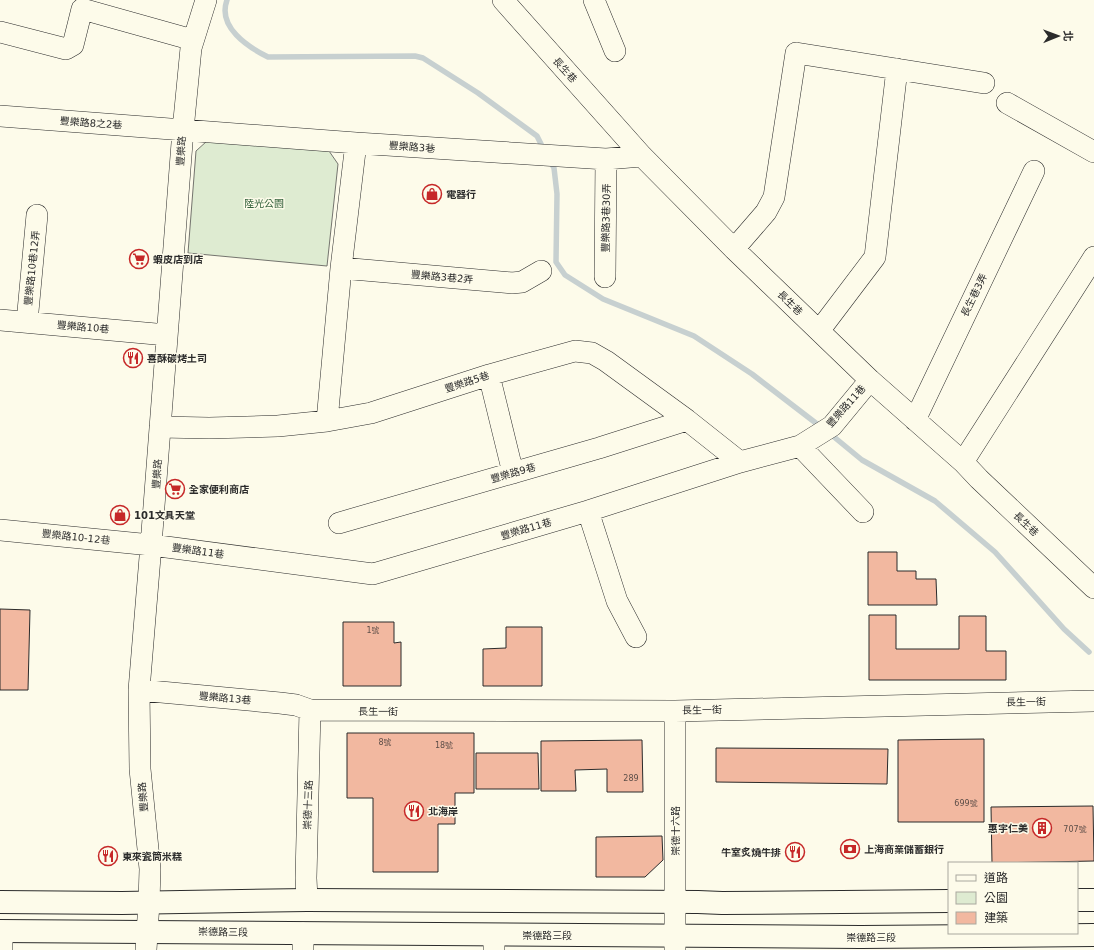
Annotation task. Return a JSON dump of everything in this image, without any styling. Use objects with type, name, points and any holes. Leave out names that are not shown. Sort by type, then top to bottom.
[{"type":"main road","points":[[0,902],[307,900],[675,902],[948,901]]},
{"type":"main road","points":[[1078,900],[1094,900]]},
{"type":"main road","name":"崇德路三段","points":[[1,937],[146,941],[861,944],[1094,935]]},
{"type":"street","name":"豐樂路","points":[[146,941],[150,869],[140,769],[138,690],[151,545],[183,130],[191,48],[206,0]]},
{"type":"street","name":"長生巷","points":[[503,0],[642,156],[734,249],[870,380],[963,462],[1094,588]]},
{"type":"street","points":[[594,0],[615,50]]},
{"type":"street","points":[[0,32],[66,49],[73,44],[82,9],[193,40]]},
{"type":"street","points":[[734,249],[766,212],[774,197],[796,53],[984,84]]},
{"type":"street","points":[[819,331],[875,257],[897,69]]},
{"type":"street","points":[[1007,102],[1094,152]]},
{"type":"street","name":"豐樂路8之2巷","points":[[0,116],[183,130]]},
{"type":"street","name":"豐樂路3巷","points":[[183,130],[606,159],[642,156]]},
{"type":"street","points":[[327,421],[341,268],[356,143]]},
{"type":"street","name":"豐樂路3巷30弄","points":[[605,277],[606,159]]},
{"type":"street","name":"長生巷3弄","points":[[915,420],[1034,171]]},
{"type":"street","name":"豐樂路10巷12弄","points":[[26,322],[37,215]]},
{"type":"street","points":[[963,462],[1094,257]]},
{"type":"street","name":"豐樂路3巷2弄","points":[[341,268],[512,283],[522,282],[541,271]]},
{"type":"street","name":"豐樂路10巷","points":[[0,320],[167,335]]},
{"type":"street","name":"豐樂路5巷","points":[[160,427],[209,428],[278,426],[327,421],[371,413],[489,375],[576,351],[592,353],[606,361],[687,420],[740,462]]},
{"type":"street","points":[[489,375],[513,473]]},
{"type":"street","name":"豐樂路11巷","points":[[151,545],[373,574],[588,511],[740,462],[800,446],[832,426],[870,380]]},
{"type":"street","name":"豐樂路9巷","points":[[339,523],[599,448],[687,420]]},
{"type":"street","points":[[800,446],[863,512]]},
{"type":"street","points":[[588,511],[617,601],[636,637]]},
{"type":"street","name":"豐樂路10-12巷","points":[[0,530],[151,545]]},
{"type":"street","name":"豐樂路13巷","points":[[138,690],[280,703],[296,705],[310,710]]},
{"type":"street","name":"長生一街","points":[[310,710],[675,711],[1094,701]]},
{"type":"street","name":"崇德十三路","points":[[307,900],[306,878],[310,710]]},
{"type":"street","name":"崇德十六路","points":[[675,711],[675,943]]},
{"type":"green space","name":"陸光公園","points":[[207,141],[329,151],[338,164],[327,266],[188,253],[196,151]]},
{"type":"building","points":[[868,552],[897,552],[897,571],[916,571],[916,579],[936,579],[937,605],[868,605]]},
{"type":"building","points":[[0,609],[30,610],[28,690],[0,690]]},
{"type":"building","points":[[869,615],[896,615],[896,649],[959,649],[959,616],[986,616],[986,651],[1006,651],[1006,680],[869,680]]},
{"type":"building","points":[[343,622],[394,622],[394,643],[401,642],[401,686],[343,686]]},
{"type":"building","points":[[506,627],[542,627],[542,686],[483,686],[483,649],[506,648]]},
{"type":"building","name":"北海岸","points":[[347,733],[474,733],[474,793],[455,793],[455,824],[438,824],[438,872],[373,872],[373,798],[347,798]]},
{"type":"building","points":[[984,739],[984,822],[898,822],[898,740]]},
{"type":"building","points":[[642,740],[643,792],[607,792],[607,769],[575,770],[576,791],[541,791],[541,741]]},
{"type":"building","points":[[716,748],[888,749],[887,784],[716,782]]},
{"type":"building","points":[[476,753],[538,753],[539,789],[476,789]]},
{"type":"building","name":"惠宇仁美","points":[[1093,806],[1094,861],[992,862],[991,807]]},
{"type":"building","points":[[662,836],[663,860],[645,877],[596,877],[596,837]]},
{"type":"waterway","points":[[227,0],[225,10],[226,19],[230,27],[244,42],[268,57],[415,56],[423,58],[478,93],[537,136],[544,150]]},
{"type":"waterway","points":[[550,161],[554,168],[557,194],[556,262],[565,275],[603,299],[694,336],[752,374],[821,427]]},
{"type":"waterway","points":[[828,432],[862,460],[935,501],[995,552],[1064,629],[1089,652]]},
{"type":"place","name":"電器行","points":[[432,194]]},
{"type":"place","name":"蝦皮店到店","points":[[139,259]]},
{"type":"place","name":"喜酥碳烤土司","points":[[133,358]]},
{"type":"place","name":"全家便利商店","points":[[175,489]]},
{"type":"place","name":"101文具天堂","points":[[120,515]]},
{"type":"place","name":"北海岸","points":[[414,811]]},
{"type":"place","name":"惠宇仁美","points":[[1042,828]]},
{"type":"place","name":"上海商業儲蓄銀行","points":[[850,849]]},
{"type":"place","name":"牛室炙燒牛排","points":[[795,852]]},
{"type":"place","name":"東來瓷筒米糕","points":[[108,856]]}]
